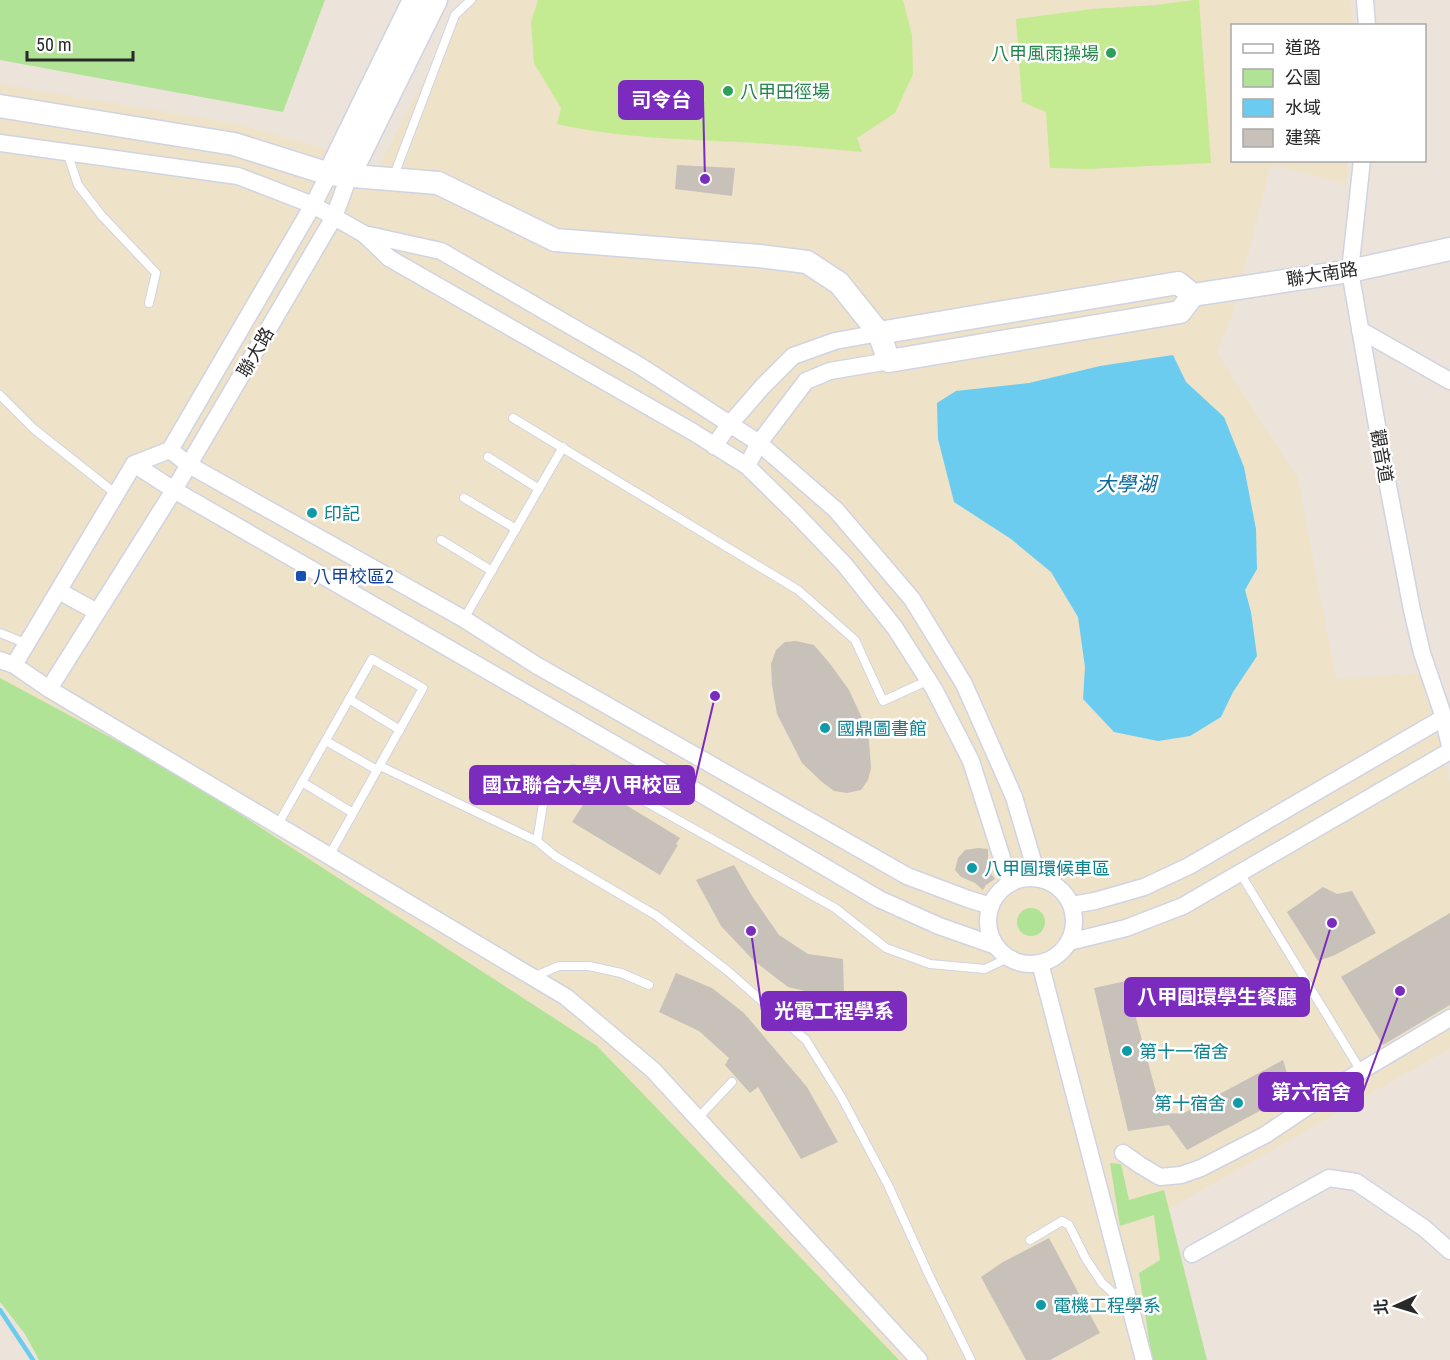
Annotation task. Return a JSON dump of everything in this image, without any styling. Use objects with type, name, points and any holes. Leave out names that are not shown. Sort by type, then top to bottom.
[{"type":"street","name":"聯大路","points":[[49,689],[174,490],[334,217],[339,175],[414,0]]},
{"type":"street","name":"聯大路","points":[[170,450],[313,205],[339,175],[435,0]]},
{"type":"street","points":[[1365,0],[1367,24]]},
{"type":"street","points":[[0,106],[234,144],[339,175],[438,183],[555,240],[759,256],[807,262],[839,283],[879,333],[889,361]]},
{"type":"street","points":[[0,143],[238,176],[313,205],[364,234],[389,258],[747,466],[844,564],[895,628],[928,680],[971,761],[1010,883]]},
{"type":"street","name":"觀音道","points":[[1362,162],[1350,271],[1383,460],[1417,632],[1450,746]]},
{"type":"street","points":[[364,234],[441,251],[640,366],[759,443],[836,510],[912,600],[964,684],[1014,797],[1038,878]]},
{"type":"street","name":"聯大南路","points":[[1193,295],[1350,271],[1450,249]]},
{"type":"street","points":[[714,446],[763,386],[793,356],[835,341],[1178,283],[1193,295],[1180,312],[830,371],[806,381],[759,443],[747,466]]},
{"type":"street","points":[[1360,330],[1450,381]]},
{"type":"street","points":[[919,1360],[652,1070],[566,997],[7,663],[27,644],[134,464],[170,450],[189,465],[464,619],[536,665],[907,876],[991,906]]},
{"type":"street","points":[[134,464],[174,490],[879,899],[1002,952],[1018,962],[1029,964],[1052,959],[1062,952],[1069,942],[1074,930],[1074,918],[1072,905],[1064,893],[1052,883],[1038,878],[1024,878],[1002,889],[995,897],[988,920],[990,934],[1002,952]]},
{"type":"street","points":[[59,591],[97,612]]},
{"type":"street","points":[[1072,905],[1144,887],[1189,866],[1443,718]]},
{"type":"street","points":[[1069,942],[1126,928],[1183,906],[1450,751]]},
{"type":"street","points":[[1040,963],[1144,1360]]},
{"type":"street","points":[[1123,1153],[1160,1177],[1181,1175],[1201,1168],[1264,1135],[1361,1071],[1450,1018]]},
{"type":"street","points":[[1192,1254],[1329,1178],[1356,1182],[1424,1228],[1450,1251]]},
{"type":"lane","points":[[392,179],[455,15],[471,0]]},
{"type":"lane","points":[[68,152],[78,185],[102,216],[156,273],[149,303]]},
{"type":"lane","points":[[0,395],[34,429],[116,494]]},
{"type":"lane","points":[[513,418],[798,590],[855,640],[883,701],[928,680]]},
{"type":"lane","points":[[464,619],[563,447]]},
{"type":"lane","points":[[488,457],[539,489]]},
{"type":"lane","points":[[464,498],[516,529]]},
{"type":"lane","points":[[441,540],[492,571]]},
{"type":"lane","points":[[0,633],[27,644]]},
{"type":"lane","points":[[277,826],[372,659],[423,688],[329,856]]},
{"type":"lane","points":[[349,699],[400,730]]},
{"type":"lane","points":[[326,741],[378,768],[537,841],[555,856],[657,916],[729,972],[806,1040],[842,1098],[888,1185],[928,1274],[971,1360]]},
{"type":"lane","points":[[537,841],[543,804],[573,769],[605,779],[835,908],[886,948],[930,964],[985,969],[1002,952]]},
{"type":"lane","points":[[302,782],[353,813]]},
{"type":"lane","points":[[1240,873],[1361,1071]]},
{"type":"lane","points":[[532,977],[559,966],[589,966],[621,973],[650,985]]},
{"type":"lane","points":[[698,1118],[732,1082]]},
{"type":"lane","points":[[1030,1239],[1062,1221],[1069,1225],[1086,1259],[1102,1283],[1113,1293],[1126,1292]]},
{"type":"shaded area","points":[[465,0],[1351,0],[1353,24],[1231,24],[1231,162],[1348,162],[1346,184],[1271,165],[1233,312],[1217,353],[1298,478],[1336,679],[1421,673],[1436,714],[1450,785],[1450,1048],[1169,1209],[1205,1360],[863,1360],[0,909],[0,84],[239,124],[316,146],[377,170]]},
{"type":"green space","points":[[0,0],[325,0],[283,112],[0,60]]},
{"type":"green space","name":"八甲田徑場","points":[[538,0],[903,0],[912,35],[913,74],[895,113],[857,138],[862,152],[636,136],[557,124],[561,108],[534,63],[531,22]]},
{"type":"green space","name":"八甲風雨操場","points":[[1199,0],[1211,163],[1088,169],[1050,168],[1046,112],[1022,102],[1016,19],[1092,9]]},
{"type":"green space","points":[[0,678],[175,772],[597,1046],[899,1360],[39,1360],[25,1334],[0,1302]]},
{"type":"green space","points":[[1031,908],[1041,912],[1045,922],[1041,932],[1031,936],[1021,932],[1017,922],[1021,912]]},
{"type":"green space","points":[[1110,1163],[1121,1164],[1129,1200],[1164,1190],[1207,1360],[1152,1360],[1139,1273],[1160,1260],[1154,1215],[1120,1226]]},
{"type":"water","name":"大學湖","points":[[1173,355],[1186,382],[1224,417],[1244,467],[1256,529],[1257,569],[1245,590],[1251,612],[1257,656],[1233,692],[1221,717],[1190,736],[1158,741],[1114,732],[1083,699],[1085,667],[1078,617],[1051,572],[1011,539],[954,502],[938,439],[937,403],[956,391],[1029,383],[1100,366]]},
{"type":"building","points":[[677,165],[735,168],[732,196],[675,189]]},
{"type":"building","name":"國鼎圖書館","points":[[796,641],[814,645],[849,690],[861,716],[869,741],[871,768],[868,780],[861,790],[847,793],[834,791],[822,782],[802,763],[777,714],[771,664],[776,650],[785,642]]},
{"type":"building","points":[[595,786],[680,838],[660,875],[572,822]]},
{"type":"building","name":"八甲圓環候車區","points":[[988,849],[986,867],[995,879],[983,890],[975,883],[961,877],[955,870],[958,858],[965,850]]},
{"type":"building","points":[[734,865],[779,935],[808,954],[843,959],[844,994],[817,994],[788,987],[753,960],[721,926],[696,880]]},
{"type":"building","points":[[1323,887],[1337,894],[1352,891],[1376,933],[1335,955],[1318,961],[1287,912]]},
{"type":"building","points":[[1450,913],[1450,1005],[1383,1045],[1341,977]]},
{"type":"building","points":[[676,973],[712,988],[744,1013],[807,1087],[838,1142],[801,1159],[758,1087],[750,1093],[725,1065],[729,1058],[699,1031],[659,1012]]},
{"type":"building","points":[[1126,981],[1162,1114],[1184,1113],[1283,1060],[1293,1093],[1187,1150],[1169,1125],[1128,1131],[1094,988]]},
{"type":"building","name":"電機工程學系","points":[[1049,1238],[1100,1333],[1050,1360],[1026,1360],[981,1277],[1003,1262]]},
{"type":"waterway","points":[[0,1310],[33,1360]]},
{"type":"place","name":"八甲風雨操場","points":[[1111,53]]},
{"type":"place","name":"八甲田徑場","points":[[728,91]]},
{"type":"place","name":"司令台","points":[[705,179]]},
{"type":"place","name":"印記","points":[[312,513]]},
{"type":"place","name":"八甲校區2","points":[[301,576]]},
{"type":"place","name":"國立聯合大學八甲校區","points":[[715,696]]},
{"type":"place","name":"國鼎圖書館","points":[[825,728]]},
{"type":"place","name":"八甲圓環候車區","points":[[972,868]]},
{"type":"place","name":"八甲圓環學生餐廳","points":[[1332,923]]},
{"type":"place","name":"光電工程學系","points":[[751,931]]},
{"type":"place","name":"第六宿舍","points":[[1400,991]]},
{"type":"place","name":"第十一宿舍","points":[[1127,1051]]},
{"type":"place","name":"第十宿舍","points":[[1238,1103]]},
{"type":"place","name":"電機工程學系","points":[[1041,1305]]}]
